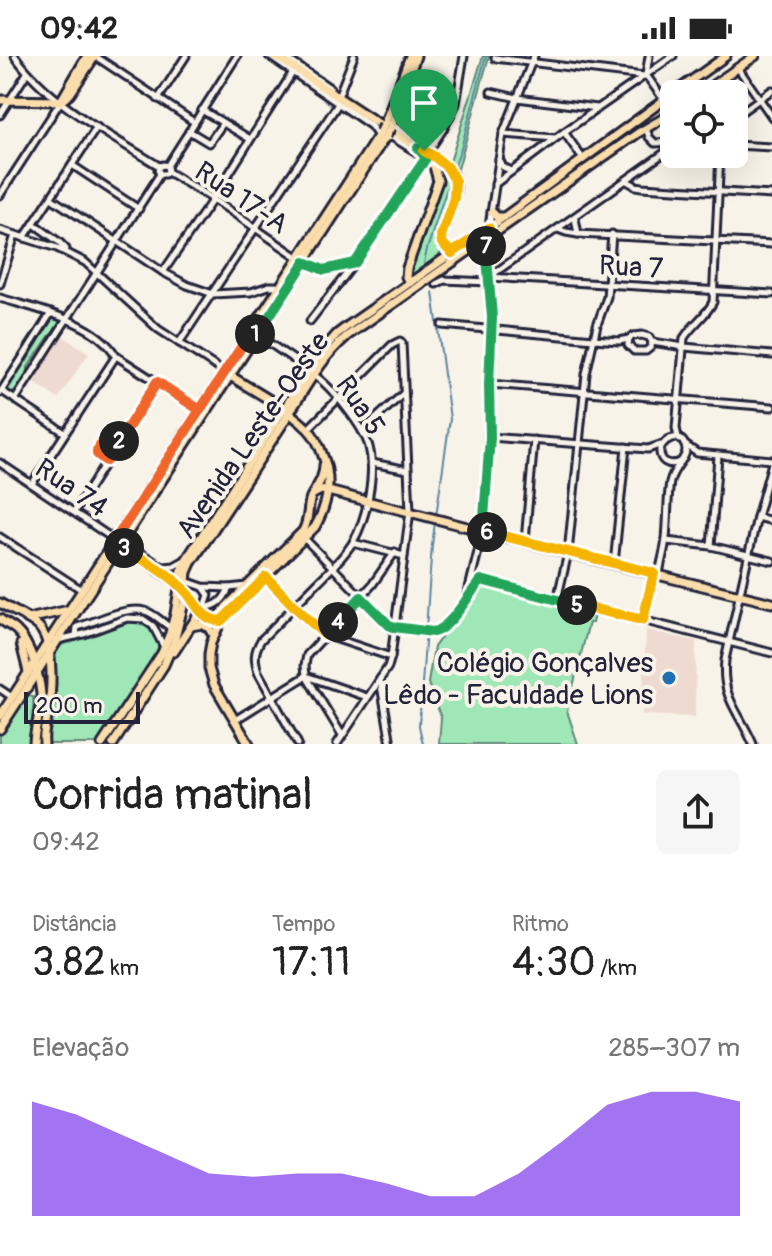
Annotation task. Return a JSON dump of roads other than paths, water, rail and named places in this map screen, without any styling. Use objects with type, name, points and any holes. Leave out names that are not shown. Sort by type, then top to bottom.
[{"type":"main road","points":[[61,101],[87,56]]},
{"type":"main road","points":[[0,100],[61,101],[70,94],[95,56]]},
{"type":"main road","points":[[270,56],[282,58],[386,130],[448,168],[455,181],[454,198],[441,236],[442,243],[452,253],[451,259],[437,270],[435,280]]},
{"type":"main road","points":[[386,130],[410,56]]},
{"type":"main road","points":[[0,729],[24,693],[34,663],[47,642],[73,611],[254,333],[282,297],[302,260],[386,130],[416,56]]},
{"type":"main road","name":"Avenida Leste-Oeste","points":[[692,80],[726,56]]},
{"type":"main road","points":[[720,80],[751,57]]},
{"type":"main road","name":"Avenida Leste-Oeste","points":[[113,744],[159,673],[178,632],[188,561],[286,412],[321,352],[337,334],[660,103]]},
{"type":"main road","name":"Avenida Leste-Oeste","points":[[311,372],[347,336],[422,285],[435,280],[487,240],[660,120]]},
{"type":"main road","points":[[422,285],[406,277],[438,181],[427,155]]},
{"type":"main road","points":[[492,212],[495,216],[504,217]]},
{"type":"main road","points":[[254,333],[278,287],[302,260]]},
{"type":"main road","points":[[0,716],[58,640],[82,590],[118,542],[200,410],[227,374]]},
{"type":"main road","points":[[227,374],[308,429],[328,467],[328,491],[315,527],[219,621],[207,641],[205,654],[209,683],[246,744]]},
{"type":"main road","points":[[246,744],[214,685],[209,668],[211,643],[226,607],[298,539],[306,526],[311,498],[324,473],[324,459]]},
{"type":"main road","points":[[315,493],[328,491],[772,603]]},
{"type":"main road","points":[[309,513],[321,516]]},
{"type":"main road","name":"Avenida Leste-Oeste","points":[[102,744],[155,666],[186,584]]},
{"type":"main road","points":[[0,603],[38,627],[47,642],[50,700],[44,744]]},
{"type":"main road","points":[[159,673],[202,610]]},
{"type":"main road","points":[[28,619],[73,611]]},
{"type":"main road","points":[[0,619],[19,634],[34,663]]},
{"type":"main road","points":[[190,627],[198,623],[211,632]]},
{"type":"main road","points":[[19,634],[41,694],[34,744]]},
{"type":"main road","points":[[24,693],[33,694],[40,702]]},
{"type":"street","name":"Rua 17-A","points":[[15,56],[27,73],[50,95],[160,170]]},
{"type":"street","points":[[95,56],[194,122]]},
{"type":"street","points":[[158,99],[186,56]]},
{"type":"street","points":[[15,400],[139,209],[160,170],[165,174],[237,56]]},
{"type":"street","points":[[270,56],[375,129],[386,130],[426,148],[427,155]]},
{"type":"street","points":[[298,65],[301,56]]},
{"type":"street","points":[[339,94],[354,56]]},
{"type":"street","points":[[310,321],[355,263],[444,128],[456,104],[464,56]]},
{"type":"street","points":[[645,76],[649,56]]},
{"type":"street","points":[[494,185],[673,56]]},
{"type":"street","points":[[282,58],[298,65],[375,118],[392,137],[427,155]]},
{"type":"street","points":[[495,58],[533,59],[645,76],[660,95]]},
{"type":"street","points":[[467,596],[483,531],[490,437],[492,303],[487,240],[503,134],[533,59]]},
{"type":"street","points":[[738,68],[772,117]]},
{"type":"street","points":[[163,272],[293,72]]},
{"type":"street","points":[[0,115],[27,73]]},
{"type":"street","points":[[748,107],[772,90]]},
{"type":"street","points":[[491,92],[598,108]]},
{"type":"street","points":[[0,195],[61,101]]},
{"type":"street","points":[[179,343],[338,104]]},
{"type":"street","points":[[202,110],[250,139]]},
{"type":"street","points":[[189,131],[209,143],[223,123]]},
{"type":"street","points":[[24,238],[97,127]]},
{"type":"street","points":[[646,128],[649,137],[660,143]]},
{"type":"street","points":[[564,132],[583,159]]},
{"type":"street","points":[[503,134],[556,138]]},
{"type":"street","points":[[748,146],[772,147]]},
{"type":"street","points":[[488,280],[660,155]]},
{"type":"street","points":[[499,158],[503,167],[512,171]]},
{"type":"street","points":[[72,165],[139,209]]},
{"type":"street","points":[[670,480],[674,467],[686,451],[676,428],[684,338],[713,302],[719,168]]},
{"type":"street","name":"Rua 17-A","points":[[168,169],[302,260],[324,270],[355,263]]},
{"type":"street","points":[[627,181],[642,187],[772,195]]},
{"type":"street","points":[[51,198],[187,285],[213,294],[278,287],[282,297]]},
{"type":"street","points":[[575,218],[578,234]]},
{"type":"street","points":[[34,224],[98,271],[158,329],[227,374]]},
{"type":"street","points":[[558,229],[578,234],[772,244]]},
{"type":"street","points":[[0,230],[70,253]]},
{"type":"street","points":[[557,600],[568,553],[586,374],[609,284],[612,234]]},
{"type":"street","points":[[0,284],[15,235]]},
{"type":"street","name":"Rua 7","points":[[435,280],[609,284],[772,294]]},
{"type":"street","points":[[0,298],[67,318],[106,343],[116,356],[200,410]]},
{"type":"street","points":[[51,313],[1,392],[65,433]]},
{"type":"street","points":[[442,325],[628,342],[634,351],[646,351],[652,344]]},
{"type":"street","name":"Rua 5","points":[[254,333],[321,379],[362,431],[372,463],[368,501],[353,543],[256,649],[258,672],[298,744]]},
{"type":"street","points":[[628,342],[633,336],[642,335],[649,337],[652,344]]},
{"type":"street","points":[[308,429],[392,345],[400,341],[403,346],[410,511],[391,657],[388,667],[337,744]]},
{"type":"street","points":[[652,344],[772,355]]},
{"type":"street","points":[[32,484],[116,356]]},
{"type":"street","points":[[74,512],[157,382]]},
{"type":"street","points":[[489,384],[772,407]]},
{"type":"street","points":[[362,431],[404,393]]},
{"type":"street","points":[[643,620],[666,541],[670,480],[660,449],[676,428]]},
{"type":"street","points":[[106,461],[97,451],[108,432],[111,430],[122,437]]},
{"type":"street","points":[[490,437],[648,449],[676,438],[697,453],[772,462],[723,676],[726,691],[753,744]]},
{"type":"street","points":[[525,541],[534,440]]},
{"type":"street","points":[[614,564],[626,447]]},
{"type":"street","points":[[648,449],[671,464],[697,453]]},
{"type":"street","points":[[711,546],[718,456]]},
{"type":"street","name":"Rua 74","points":[[0,463],[186,584],[208,619],[219,621]]},
{"type":"street","points":[[372,463],[408,470]]},
{"type":"street","points":[[757,517],[772,521]]},
{"type":"street","points":[[0,537],[82,590]]},
{"type":"street","points":[[304,538],[394,627],[439,630],[481,580]]},
{"type":"street","points":[[666,541],[711,546],[772,561]]},
{"type":"street","name":"Rua 74","points":[[118,542],[186,584],[229,588],[248,586]]},
{"type":"street","points":[[353,543],[404,556]]},
{"type":"street","points":[[342,735],[306,676],[307,655],[380,575],[395,552]]},
{"type":"street","points":[[186,584],[188,561]]},
{"type":"street","name":"Avenida Leste-Oeste","points":[[162,567],[188,561]]},
{"type":"street","points":[[266,577],[325,635],[391,657]]},
{"type":"street","points":[[472,577],[772,653]]},
{"type":"street","points":[[202,610],[209,595],[203,587]]},
{"type":"street","points":[[202,610],[219,603],[229,588]]},
{"type":"street","points":[[75,636],[77,627],[126,611],[141,610],[171,628]]},
{"type":"street","points":[[73,611],[88,624]]},
{"type":"street","points":[[58,640],[127,618],[143,619],[153,626],[164,648]]},
{"type":"street","points":[[235,720],[306,676]]},
{"type":"street","points":[[306,676],[367,697]]},
{"type":"street","points":[[380,678],[389,743]]},
{"type":"street","points":[[0,689],[12,697]]},
{"type":"waterway","points":[[454,168],[486,56]]},
{"type":"waterway","points":[[424,263],[449,182]]},
{"type":"waterway","points":[[433,292],[450,419],[436,516]]},
{"type":"waterway","points":[[423,744],[419,726],[435,523]]},
{"type":"place","name":"Colégio Gonçalves Lêdo - Faculdade Lions","points":[[669,678]]}]
